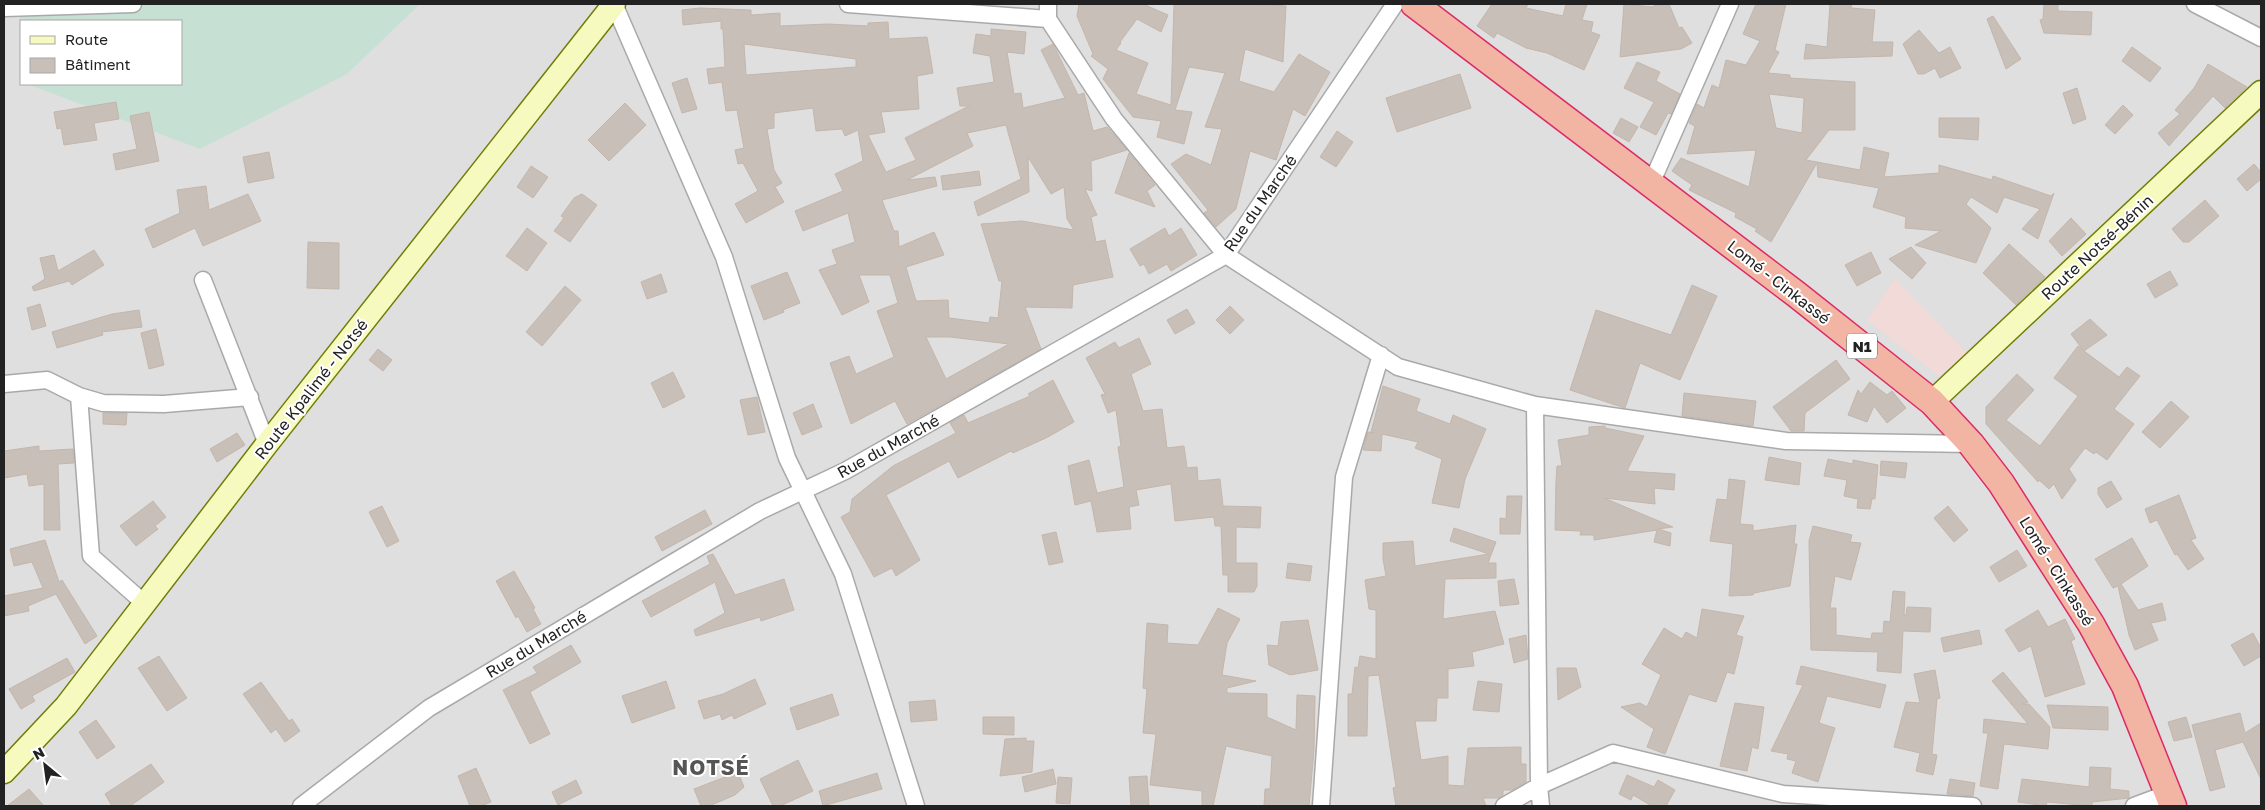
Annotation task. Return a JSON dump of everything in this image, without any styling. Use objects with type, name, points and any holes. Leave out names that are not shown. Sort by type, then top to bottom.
[{"type":"highway","name":"Lomé - Cinkassé","points":[[1414,4],[1796,294],[1932,402],[1970,444],[2001,483],[2091,624],[2125,686],[2171,800]]},
{"type":"main road","name":"Route Kpalimé - Notsé","points":[[4,772],[66,706],[267,444],[614,4]]},
{"type":"main road","name":"Route Notsé-Bénin","points":[[1932,402],[2261,92]]},
{"type":"street","points":[[4,8],[133,4]]},
{"type":"street","points":[[614,4],[724,257],[787,458],[843,574],[916,806]]},
{"type":"street","points":[[848,4],[1048,11],[1114,119],[1226,255],[1398,367],[1535,405],[1786,441],[1970,444]]},
{"type":"street","name":"Rue du Marché","points":[[301,806],[429,708],[743,521],[845,471],[1226,255],[1395,4]]},
{"type":"street","points":[[1651,184],[1730,4]]},
{"type":"street","points":[[2195,4],[2261,38]]},
{"type":"street","points":[[203,280],[267,444]]},
{"type":"street","points":[[1320,806],[1344,478],[1381,355]]},
{"type":"street","points":[[4,384],[47,380],[78,396],[103,403],[164,404],[250,397]]},
{"type":"street","points":[[78,396],[91,556],[144,603]]},
{"type":"street","points":[[1535,405],[1539,786],[1541,806]]},
{"type":"street","points":[[1504,806],[1539,786],[1613,753],[1783,794],[1974,806]]},
{"type":"street","points":[[2134,806],[2171,800]]},
{"type":"shaded area","points":[[4,4],[2261,4],[2261,806],[4,806]]},
{"type":"shaded area","points":[[1895,279],[1967,353],[1939,376],[1867,320]]},
{"type":"green space","points":[[19,4],[420,4],[347,74],[200,149],[30,85],[182,85],[182,20],[20,20],[20,22]]},
{"type":"building","points":[[1079,4],[1143,4],[1168,15],[1161,32],[1137,19],[1116,50],[1148,63],[1136,94],[1171,105],[1174,4],[1286,6],[1283,62],[1245,49],[1239,81],[1274,92],[1299,54],[1330,72],[1305,116],[1293,109],[1276,160],[1250,151],[1236,209],[1216,227],[1204,213],[1208,210],[1171,164],[1186,154],[1211,165],[1222,129],[1205,127],[1225,73],[1189,67],[1175,110],[1192,112],[1184,144],[1157,137],[1161,121],[1133,117],[1103,79],[1108,69],[1091,56],[1093,54],[1077,16]]},
{"type":"building","points":[[1492,4],[1528,4],[1526,8],[1563,16],[1566,4],[1587,4],[1582,20],[1593,22],[1591,32],[1600,35],[1584,70],[1547,53],[1526,48],[1497,33],[1494,38],[1477,26]]},
{"type":"building","points":[[1624,4],[1652,7],[1659,4],[1669,4],[1679,28],[1682,27],[1692,43],[1681,49],[1620,57]]},
{"type":"building","points":[[1756,4],[1786,4],[1775,50],[1779,52],[1768,73],[1790,75],[1790,78],[1855,82],[1855,130],[1829,130],[1806,160],[1860,170],[1864,147],[1889,153],[1884,177],[1939,173],[1939,165],[1992,180],[1993,176],[2051,196],[2054,193],[2038,239],[2022,229],[2040,209],[2004,197],[1997,213],[1971,197],[1966,204],[1991,228],[1976,263],[1915,245],[1941,231],[1905,228],[1906,217],[1873,207],[1879,188],[1818,177],[1817,163],[1771,242],[1755,231],[1757,229],[1735,217],[1736,213],[1689,190],[1692,185],[1672,171],[1681,158],[1749,187],[1756,150],[1687,154],[1695,126],[1689,123],[1697,104],[1704,108],[1712,85],[1719,88],[1726,60],[1746,65],[1760,41],[1743,34]],"holes":[[[1769,94],[1804,98],[1802,133],[1776,128]]]},
{"type":"building","points":[[1830,4],[1852,4],[1851,8],[1875,10],[1872,42],[1893,42],[1892,56],[1804,59],[1806,44],[1827,47]]},
{"type":"building","points":[[2044,4],[2058,4],[2058,11],[2092,12],[2091,35],[2044,33],[2040,20],[2043,19]]},
{"type":"building","points":[[700,8],[751,10],[751,15],[780,13],[780,26],[828,24],[868,26],[868,23],[888,22],[889,39],[927,37],[933,73],[917,76],[919,109],[881,112],[885,132],[868,135],[886,172],[916,160],[905,138],[969,106],[960,106],[957,88],[994,82],[990,56],[973,53],[976,34],[991,36],[991,29],[1026,32],[1024,54],[1007,52],[1014,94],[1021,93],[1023,108],[1065,98],[1041,50],[1053,44],[1078,95],[1084,93],[1093,131],[1107,127],[1127,150],[1091,161],[1092,191],[1085,189],[1097,215],[1091,217],[1096,242],[1105,240],[1113,277],[1073,285],[1072,308],[1025,307],[1041,349],[907,424],[895,401],[851,424],[830,363],[849,356],[856,374],[894,357],[877,311],[898,303],[890,275],[859,275],[869,302],[842,315],[819,270],[837,264],[832,250],[855,242],[848,213],[803,231],[795,211],[843,191],[835,174],[863,161],[858,130],[845,136],[842,129],[816,131],[813,108],[774,113],[774,128],[767,129],[774,170],[782,183],[775,187],[784,202],[746,223],[735,204],[758,191],[743,163],[738,164],[735,150],[744,148],[737,110],[726,111],[722,82],[709,84],[707,69],[725,67],[721,21],[683,25],[682,10]],"holes":[[[744,44],[856,59],[856,67],[746,75]],[[1006,125],[1021,179],[974,202],[978,216],[1029,192],[1028,157],[1051,194],[1064,187],[1067,219],[1074,230],[1022,221],[981,224],[999,281],[1002,281],[998,318],[990,317],[989,323],[949,318],[948,300],[916,301],[906,267],[944,255],[934,232],[899,247],[898,231],[894,231],[882,200],[937,186],[935,177],[907,180],[973,146],[967,133]],[[926,337],[950,337],[1009,344],[946,379]]]},
{"type":"building","points":[[1993,16],[2021,59],[2006,69],[1987,19]]},
{"type":"building","points":[[1919,30],[1939,53],[1950,47],[1961,68],[1940,78],[1935,68],[1924,74],[1918,74],[1903,44]]},
{"type":"building","points":[[2132,47],[2161,68],[2150,82],[2122,61]]},
{"type":"building","points":[[1637,62],[1660,72],[1656,81],[1680,94],[1671,114],[1668,113],[1656,135],[1640,127],[1654,102],[1624,88]]},
{"type":"building","points":[[2208,64],[2247,87],[2225,108],[2213,96],[2169,146],[2158,133],[2180,114],[2175,110],[2194,88]]},
{"type":"building","points":[[1460,74],[1471,108],[1397,132],[1386,98]]},
{"type":"building","points":[[687,78],[697,109],[682,113],[672,83]]},
{"type":"building","points":[[2077,88],[2086,119],[2073,124],[2063,93]]},
{"type":"building","points":[[116,102],[119,119],[94,123],[97,140],[64,145],[61,128],[57,129],[54,112]]},
{"type":"building","points":[[625,103],[646,125],[609,161],[588,140]]},
{"type":"building","points":[[2123,105],[2133,115],[2115,134],[2105,125]]},
{"type":"building","points":[[149,112],[159,161],[116,170],[113,154],[137,149],[130,116]]},
{"type":"building","points":[[1621,118],[1638,127],[1629,142],[1613,133]]},
{"type":"building","points":[[1939,118],[1979,118],[1978,140],[1939,137]]},
{"type":"building","points":[[1337,131],[1353,142],[1336,167],[1320,157]]},
{"type":"building","points":[[269,152],[274,178],[248,183],[243,157]]},
{"type":"building","points":[[1129,153],[1155,185],[1147,191],[1155,207],[1115,193]]},
{"type":"building","points":[[2254,164],[2261,172],[2261,179],[2247,191],[2237,179]]},
{"type":"building","points":[[531,166],[548,177],[533,198],[517,187]]},
{"type":"building","points":[[979,171],[981,185],[943,190],[941,176]]},
{"type":"building","points":[[206,186],[209,210],[248,194],[261,221],[203,246],[195,228],[153,248],[145,229],[180,213],[177,190]]},
{"type":"building","points":[[582,194],[597,205],[570,242],[554,231],[564,218],[561,216],[574,198]]},
{"type":"building","points":[[2205,200],[2219,216],[2189,242],[2183,242],[2172,229]]},
{"type":"building","points":[[2071,218],[2086,234],[2062,256],[2049,241]]},
{"type":"building","points":[[527,228],[547,243],[527,271],[506,256]]},
{"type":"building","points":[[1165,228],[1169,236],[1181,228],[1197,255],[1171,271],[1167,264],[1149,274],[1144,264],[1140,266],[1130,249]]},
{"type":"building","points":[[308,242],[339,243],[339,289],[307,288]]},
{"type":"building","points":[[2009,244],[2045,277],[2016,305],[1983,273]]},
{"type":"building","points":[[1911,247],[1926,263],[1912,279],[1889,259]]},
{"type":"building","points":[[94,250],[104,265],[72,285],[69,281],[34,291],[32,287],[45,279],[40,258],[54,255],[58,271]]},
{"type":"building","points":[[1871,252],[1881,273],[1857,286],[1845,265]]},
{"type":"building","points":[[2170,271],[2178,285],[2155,298],[2147,284]]},
{"type":"building","points":[[787,272],[800,303],[764,320],[751,286]]},
{"type":"building","points":[[661,274],[667,292],[647,299],[641,282]]},
{"type":"building","points":[[1692,285],[1717,296],[1680,380],[1640,363],[1625,408],[1570,390],[1596,310],[1671,335]]},
{"type":"building","points":[[565,286],[581,300],[542,346],[526,332]]},
{"type":"building","points":[[40,304],[46,326],[32,330],[27,308]]},
{"type":"building","points":[[1230,306],[1244,320],[1230,334],[1216,320]]},
{"type":"building","points":[[1187,309],[1195,323],[1175,334],[1167,320]]},
{"type":"building","points":[[139,310],[142,327],[102,332],[103,335],[57,348],[52,332],[112,314]]},
{"type":"building","points":[[2090,319],[2107,335],[2084,351],[2119,377],[2127,367],[2140,376],[2114,409],[2134,424],[2107,460],[2096,452],[2094,454],[2085,448],[2069,469],[2076,480],[2062,499],[2054,484],[2049,489],[2039,480],[2038,482],[1986,424],[1986,407],[2017,374],[2034,390],[2006,420],[2040,446],[2078,396],[2054,378],[2078,346],[2083,350],[2071,334]]},
{"type":"building","points":[[156,329],[164,365],[149,369],[141,333]]},
{"type":"building","points":[[1139,338],[1151,364],[1131,374],[1143,411],[1162,409],[1167,448],[1184,446],[1187,468],[1197,467],[1198,481],[1220,479],[1223,506],[1261,507],[1260,528],[1236,527],[1236,563],[1257,563],[1257,586],[1254,592],[1228,592],[1228,575],[1223,575],[1221,526],[1215,526],[1214,517],[1175,521],[1171,484],[1136,490],[1139,505],[1129,507],[1131,529],[1097,532],[1091,501],[1075,505],[1068,466],[1089,460],[1097,493],[1124,487],[1118,447],[1121,446],[1116,410],[1108,413],[1101,395],[1105,394],[1086,358],[1115,342],[1119,348]]},
{"type":"building","points":[[378,349],[392,360],[383,371],[369,360]]},
{"type":"building","points":[[1836,360],[1850,379],[1805,413],[1804,431],[1791,431],[1773,407]]},
{"type":"building","points":[[673,372],[685,397],[663,408],[651,383]]},
{"type":"building","points":[[1053,380],[1074,422],[1048,437],[1013,453],[1011,451],[958,478],[949,461],[886,495],[920,560],[896,576],[892,568],[874,577],[841,517],[850,512],[852,499],[893,466],[956,433],[950,423],[964,415],[968,423],[1030,396],[1028,394]]},
{"type":"building","points":[[1870,382],[1887,395],[1892,391],[1906,408],[1887,423],[1874,406],[1867,422],[1848,415],[1858,390],[1861,394]]},
{"type":"building","points":[[1383,386],[1420,399],[1416,411],[1450,424],[1453,415],[1486,429],[1465,479],[1459,508],[1432,503],[1442,459],[1415,448],[1418,442],[1382,434],[1381,451],[1363,450],[1368,432],[1374,433],[1371,432]]},
{"type":"building","points":[[1684,393],[1756,401],[1753,426],[1682,416]]},
{"type":"building","points":[[757,397],[765,432],[748,435],[740,400]]},
{"type":"building","points":[[2171,401],[2189,417],[2160,448],[2142,432]]},
{"type":"building","points":[[813,404],[822,427],[802,435],[793,413]]},
{"type":"building","points":[[103,413],[127,413],[126,425],[103,424]]},
{"type":"building","points":[[1605,426],[1605,428],[1644,436],[1627,471],[1675,474],[1674,490],[1654,488],[1655,504],[1604,498],[1673,527],[1658,529],[1671,533],[1670,546],[1654,542],[1657,530],[1594,540],[1594,535],[1580,535],[1581,531],[1555,530],[1557,466],[1562,466],[1558,440],[1589,435],[1589,427]]},
{"type":"building","points":[[237,433],[245,445],[217,462],[210,449]]},
{"type":"building","points":[[39,446],[39,451],[73,449],[74,463],[58,464],[60,530],[44,530],[44,484],[29,486],[27,474],[4,478],[4,451]]},
{"type":"building","points":[[1769,457],[1801,463],[1799,485],[1765,480]]},
{"type":"building","points":[[1828,459],[1853,464],[1853,460],[1878,465],[1875,499],[1872,499],[1870,509],[1857,508],[1858,499],[1844,496],[1847,480],[1824,476]]},
{"type":"building","points":[[1881,461],[1907,463],[1905,478],[1880,475]]},
{"type":"building","points":[[1729,479],[1745,481],[1740,524],[1753,525],[1753,531],[1796,525],[1794,544],[1797,544],[1790,586],[1754,593],[1753,595],[1729,596],[1733,544],[1710,541],[1717,499],[1727,500]]},
{"type":"building","points":[[2111,481],[2122,499],[2107,508],[2098,494],[2098,488]]},
{"type":"building","points":[[2179,495],[2196,538],[2191,540],[2204,559],[2188,570],[2177,554],[2175,555],[2157,520],[2150,523],[2145,509]]},
{"type":"building","points":[[1507,496],[1522,496],[1520,534],[1500,534],[1500,518],[1506,519]]},
{"type":"building","points":[[153,501],[166,517],[155,526],[158,529],[136,546],[120,526]]},
{"type":"building","points":[[382,506],[399,541],[387,547],[369,512]]},
{"type":"building","points":[[1948,506],[1968,530],[1954,542],[1934,518]]},
{"type":"building","points":[[705,510],[712,524],[662,551],[655,537]]},
{"type":"building","points":[[1813,526],[1852,535],[1850,542],[1861,543],[1851,580],[1835,576],[1830,608],[1836,608],[1836,635],[1871,639],[1872,633],[1883,633],[1884,621],[1890,622],[1893,591],[1905,592],[1904,615],[1906,615],[1907,607],[1931,608],[1930,632],[1903,631],[1901,673],[1877,671],[1878,652],[1811,650],[1809,541]]},
{"type":"building","points":[[1454,528],[1496,542],[1488,563],[1496,563],[1496,578],[1445,579],[1443,619],[1495,611],[1504,644],[1472,652],[1474,666],[1448,669],[1448,698],[1437,698],[1436,721],[1415,721],[1421,760],[1448,756],[1448,785],[1464,786],[1468,748],[1521,747],[1521,764],[1526,764],[1526,782],[1512,790],[1503,790],[1503,795],[1499,798],[1483,798],[1486,806],[1396,806],[1393,788],[1396,787],[1379,675],[1368,676],[1367,736],[1348,736],[1348,694],[1352,694],[1355,667],[1358,668],[1360,656],[1376,659],[1376,610],[1369,609],[1365,580],[1386,576],[1383,543],[1413,541],[1415,566],[1489,554],[1450,541]]},
{"type":"building","points":[[1056,532],[1063,562],[1049,565],[1042,535]]},
{"type":"building","points":[[2132,538],[2148,566],[2121,584],[2138,610],[2162,603],[2166,620],[2151,623],[2158,640],[2135,650],[2129,635],[2118,586],[2113,588],[2095,559]]},
{"type":"building","points":[[45,540],[59,582],[62,580],[97,636],[85,644],[56,594],[28,606],[29,611],[4,616],[4,596],[43,588],[32,562],[14,566],[10,549]]},
{"type":"building","points":[[2017,550],[2027,566],[1999,582],[1990,567]]},
{"type":"building","points":[[713,554],[735,595],[784,579],[794,610],[761,621],[760,617],[696,636],[694,630],[725,613],[715,582],[651,617],[642,601],[710,564],[707,556]]},
{"type":"building","points":[[1288,563],[1312,566],[1310,581],[1286,578]]},
{"type":"building","points":[[514,571],[535,608],[533,609],[541,624],[527,632],[518,616],[516,618],[496,581]]},
{"type":"building","points":[[1514,579],[1519,604],[1500,606],[1498,581]]},
{"type":"building","points":[[1218,608],[1240,619],[1227,643],[1222,675],[1256,681],[1227,688],[1227,693],[1267,694],[1267,717],[1296,730],[1297,695],[1315,696],[1314,750],[1309,806],[1264,806],[1265,789],[1270,789],[1272,756],[1226,746],[1213,806],[1202,806],[1202,791],[1150,785],[1156,734],[1143,733],[1147,689],[1143,688],[1147,623],[1168,625],[1167,643],[1198,645]]},
{"type":"building","points":[[1702,609],[1744,616],[1736,635],[1743,637],[1734,674],[1727,672],[1716,702],[1689,694],[1665,754],[1647,747],[1654,729],[1621,707],[1640,703],[1647,707],[1661,675],[1642,664],[1664,628],[1682,639],[1686,632],[1697,638]]},
{"type":"building","points":[[2038,610],[2048,627],[2065,619],[2075,639],[2071,641],[2085,684],[2045,697],[2031,646],[2019,652],[2005,630]]},
{"type":"building","points":[[1308,620],[1318,670],[1290,675],[1269,665],[1267,645],[1278,646],[1281,622]]},
{"type":"building","points":[[1979,630],[1982,644],[1944,652],[1941,638]]},
{"type":"building","points":[[2253,633],[2261,648],[2261,656],[2244,666],[2231,645]]},
{"type":"building","points":[[1526,635],[1528,659],[1514,663],[1509,639]]},
{"type":"building","points":[[571,645],[581,662],[530,692],[550,734],[530,744],[503,690],[537,673],[533,667]]},
{"type":"building","points":[[159,656],[187,698],[167,711],[138,668]]},
{"type":"building","points":[[67,658],[75,672],[32,696],[35,701],[21,709],[9,689]]},
{"type":"building","points":[[1801,666],[1886,685],[1880,708],[1827,696],[1819,723],[1835,728],[1818,782],[1792,773],[1796,761],[1787,759],[1788,754],[1771,751],[1803,685],[1796,684]]},
{"type":"building","points":[[1557,668],[1576,668],[1581,687],[1558,700]]},
{"type":"building","points":[[1935,670],[1940,698],[1937,699],[1932,754],[1937,755],[1933,775],[1916,771],[1920,753],[1894,747],[1906,702],[1920,703],[1914,674]]},
{"type":"building","points":[[2003,672],[2028,702],[2022,704],[2029,704],[2050,727],[2048,749],[2004,744],[1998,789],[1980,786],[1988,733],[1983,733],[1984,719],[2028,724],[1992,681]]},
{"type":"building","points":[[755,679],[766,704],[734,719],[732,715],[722,720],[720,714],[704,719],[698,701],[723,694]]},
{"type":"building","points":[[666,681],[675,708],[632,723],[622,696]]},
{"type":"building","points":[[1478,681],[1502,684],[1499,712],[1473,710]]},
{"type":"building","points":[[261,682],[289,721],[292,719],[300,731],[285,742],[276,729],[271,733],[243,694]]},
{"type":"building","points":[[832,694],[839,715],[797,730],[790,708]]},
{"type":"building","points":[[935,700],[937,720],[911,722],[909,702]]},
{"type":"building","points":[[1735,703],[1764,707],[1758,749],[1752,747],[1747,771],[1720,766]]},
{"type":"building","points":[[2047,705],[2108,707],[2108,730],[2053,728]]},
{"type":"building","points":[[2240,713],[2245,733],[2261,723],[2261,779],[2243,742],[2215,750],[2225,787],[2210,791],[2192,725]]},
{"type":"building","points":[[983,717],[1014,717],[1014,735],[983,734]]},
{"type":"building","points":[[2186,717],[2192,737],[2174,741],[2168,722]]},
{"type":"building","points":[[96,720],[115,747],[97,759],[79,732]]},
{"type":"building","points":[[1026,738],[1026,741],[1034,741],[1032,772],[1000,776],[1005,739]]},
{"type":"building","points":[[798,760],[813,791],[780,806],[773,806],[760,779]]},
{"type":"building","points":[[151,764],[164,782],[130,806],[112,806],[105,794]]},
{"type":"building","points":[[2090,767],[2111,768],[2110,789],[2129,791],[2129,798],[2092,802],[2092,806],[2047,802],[2046,806],[2018,802],[2022,779],[2089,787]]},
{"type":"building","points":[[476,768],[491,802],[481,806],[470,806],[458,776]]},
{"type":"building","points":[[1053,769],[1056,784],[1025,792],[1022,777]]},
{"type":"building","points":[[738,772],[744,787],[735,795],[709,806],[701,806],[694,789]]},
{"type":"building","points":[[877,773],[882,789],[823,806],[819,791]]},
{"type":"building","points":[[1627,775],[1654,787],[1658,780],[1675,790],[1666,806],[1652,806],[1633,795],[1631,800],[1619,794]]},
{"type":"building","points":[[1147,776],[1149,806],[1131,806],[1129,777]]},
{"type":"building","points":[[1058,777],[1072,778],[1070,804],[1056,803]]},
{"type":"building","points":[[1950,779],[1975,783],[1973,796],[1947,794]]},
{"type":"building","points":[[576,780],[582,793],[558,805],[552,792]]},
{"type":"building","points":[[29,789],[44,806],[7,806]]},
{"type":"district","name":"NOTSÉ","points":[[711,767]]}]
